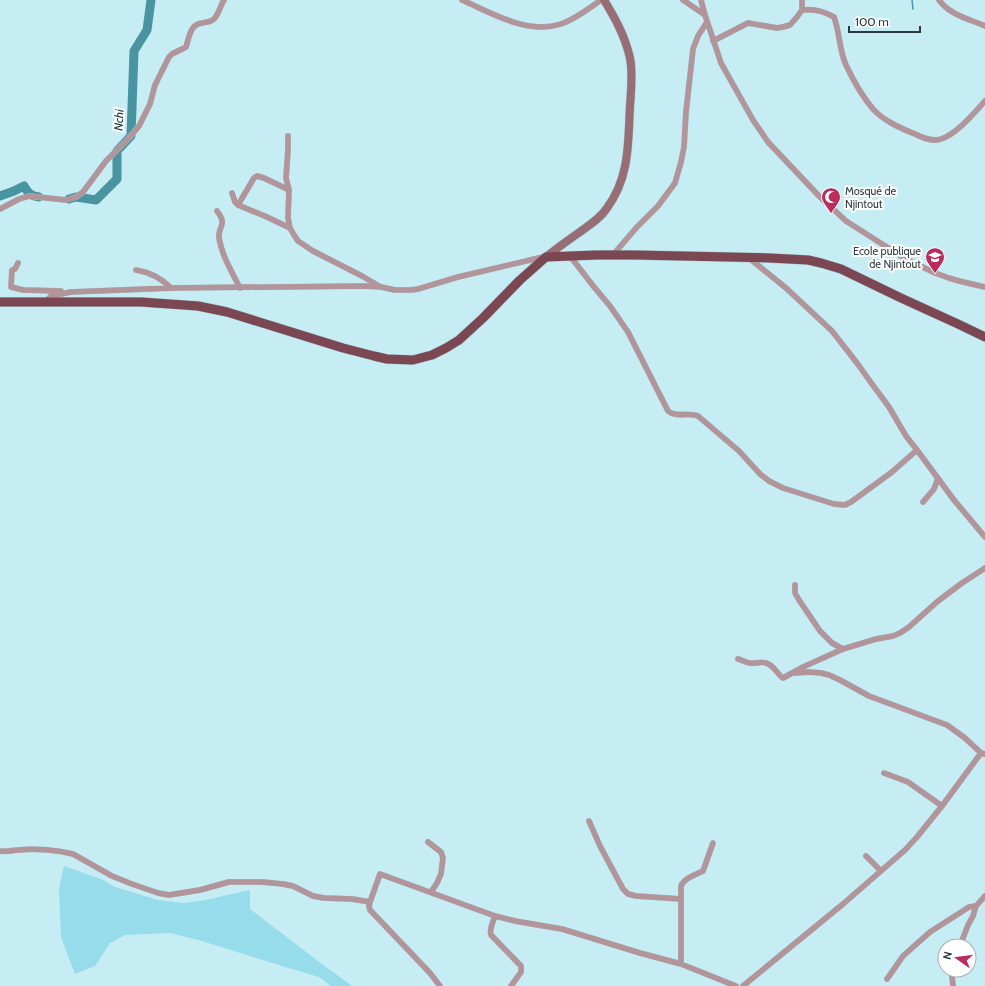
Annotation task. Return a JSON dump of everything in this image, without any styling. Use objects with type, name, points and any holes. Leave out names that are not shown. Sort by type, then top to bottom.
[{"type":"highway","points":[[0,302],[147,303],[198,306],[234,314],[374,356],[387,359],[413,360],[432,356],[459,340],[520,280],[546,257],[678,256],[795,259],[831,266],[860,278],[985,337]]},
{"type":"main road","points":[[546,257],[602,216],[619,188],[626,165],[631,66],[624,37],[614,17],[602,0]]},
{"type":"street","points":[[0,209],[19,199],[29,196],[66,200],[76,197],[83,192],[106,161],[129,138],[138,126],[150,104],[155,85],[169,57],[186,47],[190,34],[195,25],[209,22],[214,19],[224,0]]},
{"type":"street","points":[[462,0],[502,18],[524,25],[536,26],[555,26],[563,23],[578,16],[602,0]]},
{"type":"street","points":[[683,0],[705,15]]},
{"type":"street","points":[[701,0],[721,63],[752,120],[768,142],[801,178],[832,209],[857,228],[904,258],[935,273],[959,281],[985,287]]},
{"type":"street","points":[[713,41],[748,23],[777,28],[790,25],[802,10],[802,0]]},
{"type":"street","points":[[939,0],[952,12],[985,26]]},
{"type":"street","points":[[802,10],[818,10],[834,18],[846,65],[861,92],[874,109],[895,125],[927,139],[941,139],[958,128],[985,101]]},
{"type":"street","points":[[612,256],[637,227],[658,206],[675,183],[684,147],[686,112],[693,49],[698,36],[707,22]]},
{"type":"street","points":[[288,136],[286,178],[289,190],[288,210],[290,228],[298,241],[322,256],[381,287]]},
{"type":"street","points":[[238,205],[254,178],[257,176],[289,190]]},
{"type":"street","points":[[232,193],[235,202],[238,205],[290,228]]},
{"type":"street","points":[[217,211],[223,220],[219,234],[222,250],[228,267],[240,288]]},
{"type":"street","points":[[570,256],[610,306],[628,332],[668,411],[673,414],[692,414],[698,416],[739,451],[760,474],[769,481],[783,488],[834,504],[845,505],[877,484],[917,450]]},
{"type":"street","points":[[45,302],[51,296],[71,292],[171,288],[364,286],[395,290],[411,290],[458,276],[546,257]]},
{"type":"street","points":[[748,258],[781,284],[832,331],[889,407],[906,436],[954,500],[985,537]]},
{"type":"street","points":[[18,263],[15,269],[12,270],[11,287],[23,290],[59,290],[71,292]]},
{"type":"street","points":[[136,270],[143,271],[154,276],[166,283],[171,288]]},
{"type":"street","points":[[923,502],[934,488],[938,478]]},
{"type":"street","points":[[738,658],[752,664],[763,662],[768,663],[783,678],[803,667],[843,649],[900,633],[957,586],[985,568]]},
{"type":"street","points":[[795,585],[795,592],[799,600],[820,631],[832,643],[843,649]]},
{"type":"street","points":[[743,986],[843,904],[897,857],[917,837],[983,754],[957,731],[947,725],[869,696],[828,675],[810,672],[793,673]]},
{"type":"street","points":[[884,773],[908,782],[942,806]]},
{"type":"street","points":[[589,821],[600,846],[628,894],[636,896],[681,899]]},
{"type":"street","points":[[428,842],[441,852],[442,858],[441,874],[431,892]]},
{"type":"street","points":[[681,964],[681,886],[686,880],[703,871],[713,843]]},
{"type":"street","points":[[0,851],[6,852],[36,849],[66,852],[73,854],[112,876],[158,893],[169,895],[200,890],[229,882],[242,881],[283,884],[313,896],[370,902]]},
{"type":"street","points":[[866,856],[881,871]]},
{"type":"street","points":[[440,986],[430,972],[370,910],[370,902],[380,874],[495,916],[562,929],[681,964],[736,986]]},
{"type":"street","points":[[963,938],[976,906],[985,896]]},
{"type":"street","points":[[887,979],[904,956],[930,932],[968,907],[976,906]]},
{"type":"street","points":[[495,916],[490,932],[521,966],[521,972],[511,986]]},
{"type":"shaded area","points":[[64,866],[101,879],[115,887],[158,900],[183,903],[201,901],[250,890],[250,909],[352,986],[331,986],[319,977],[202,941],[170,933],[125,935],[110,943],[95,966],[75,974],[61,937],[59,889]]},
{"type":"waterway","name":"Nchi","points":[[69,199],[76,197],[96,200],[117,179],[117,151],[131,136],[134,51],[147,30],[151,0]]},
{"type":"waterway","points":[[912,0],[913,9]]},
{"type":"waterway","name":"Nchi","points":[[0,196],[24,186],[30,194],[39,197]]},
{"type":"place","name":"Mosqué de Njintout","points":[[831,214]]},
{"type":"place","name":"Ecole publique de Njintout","points":[[935,274]]}]
